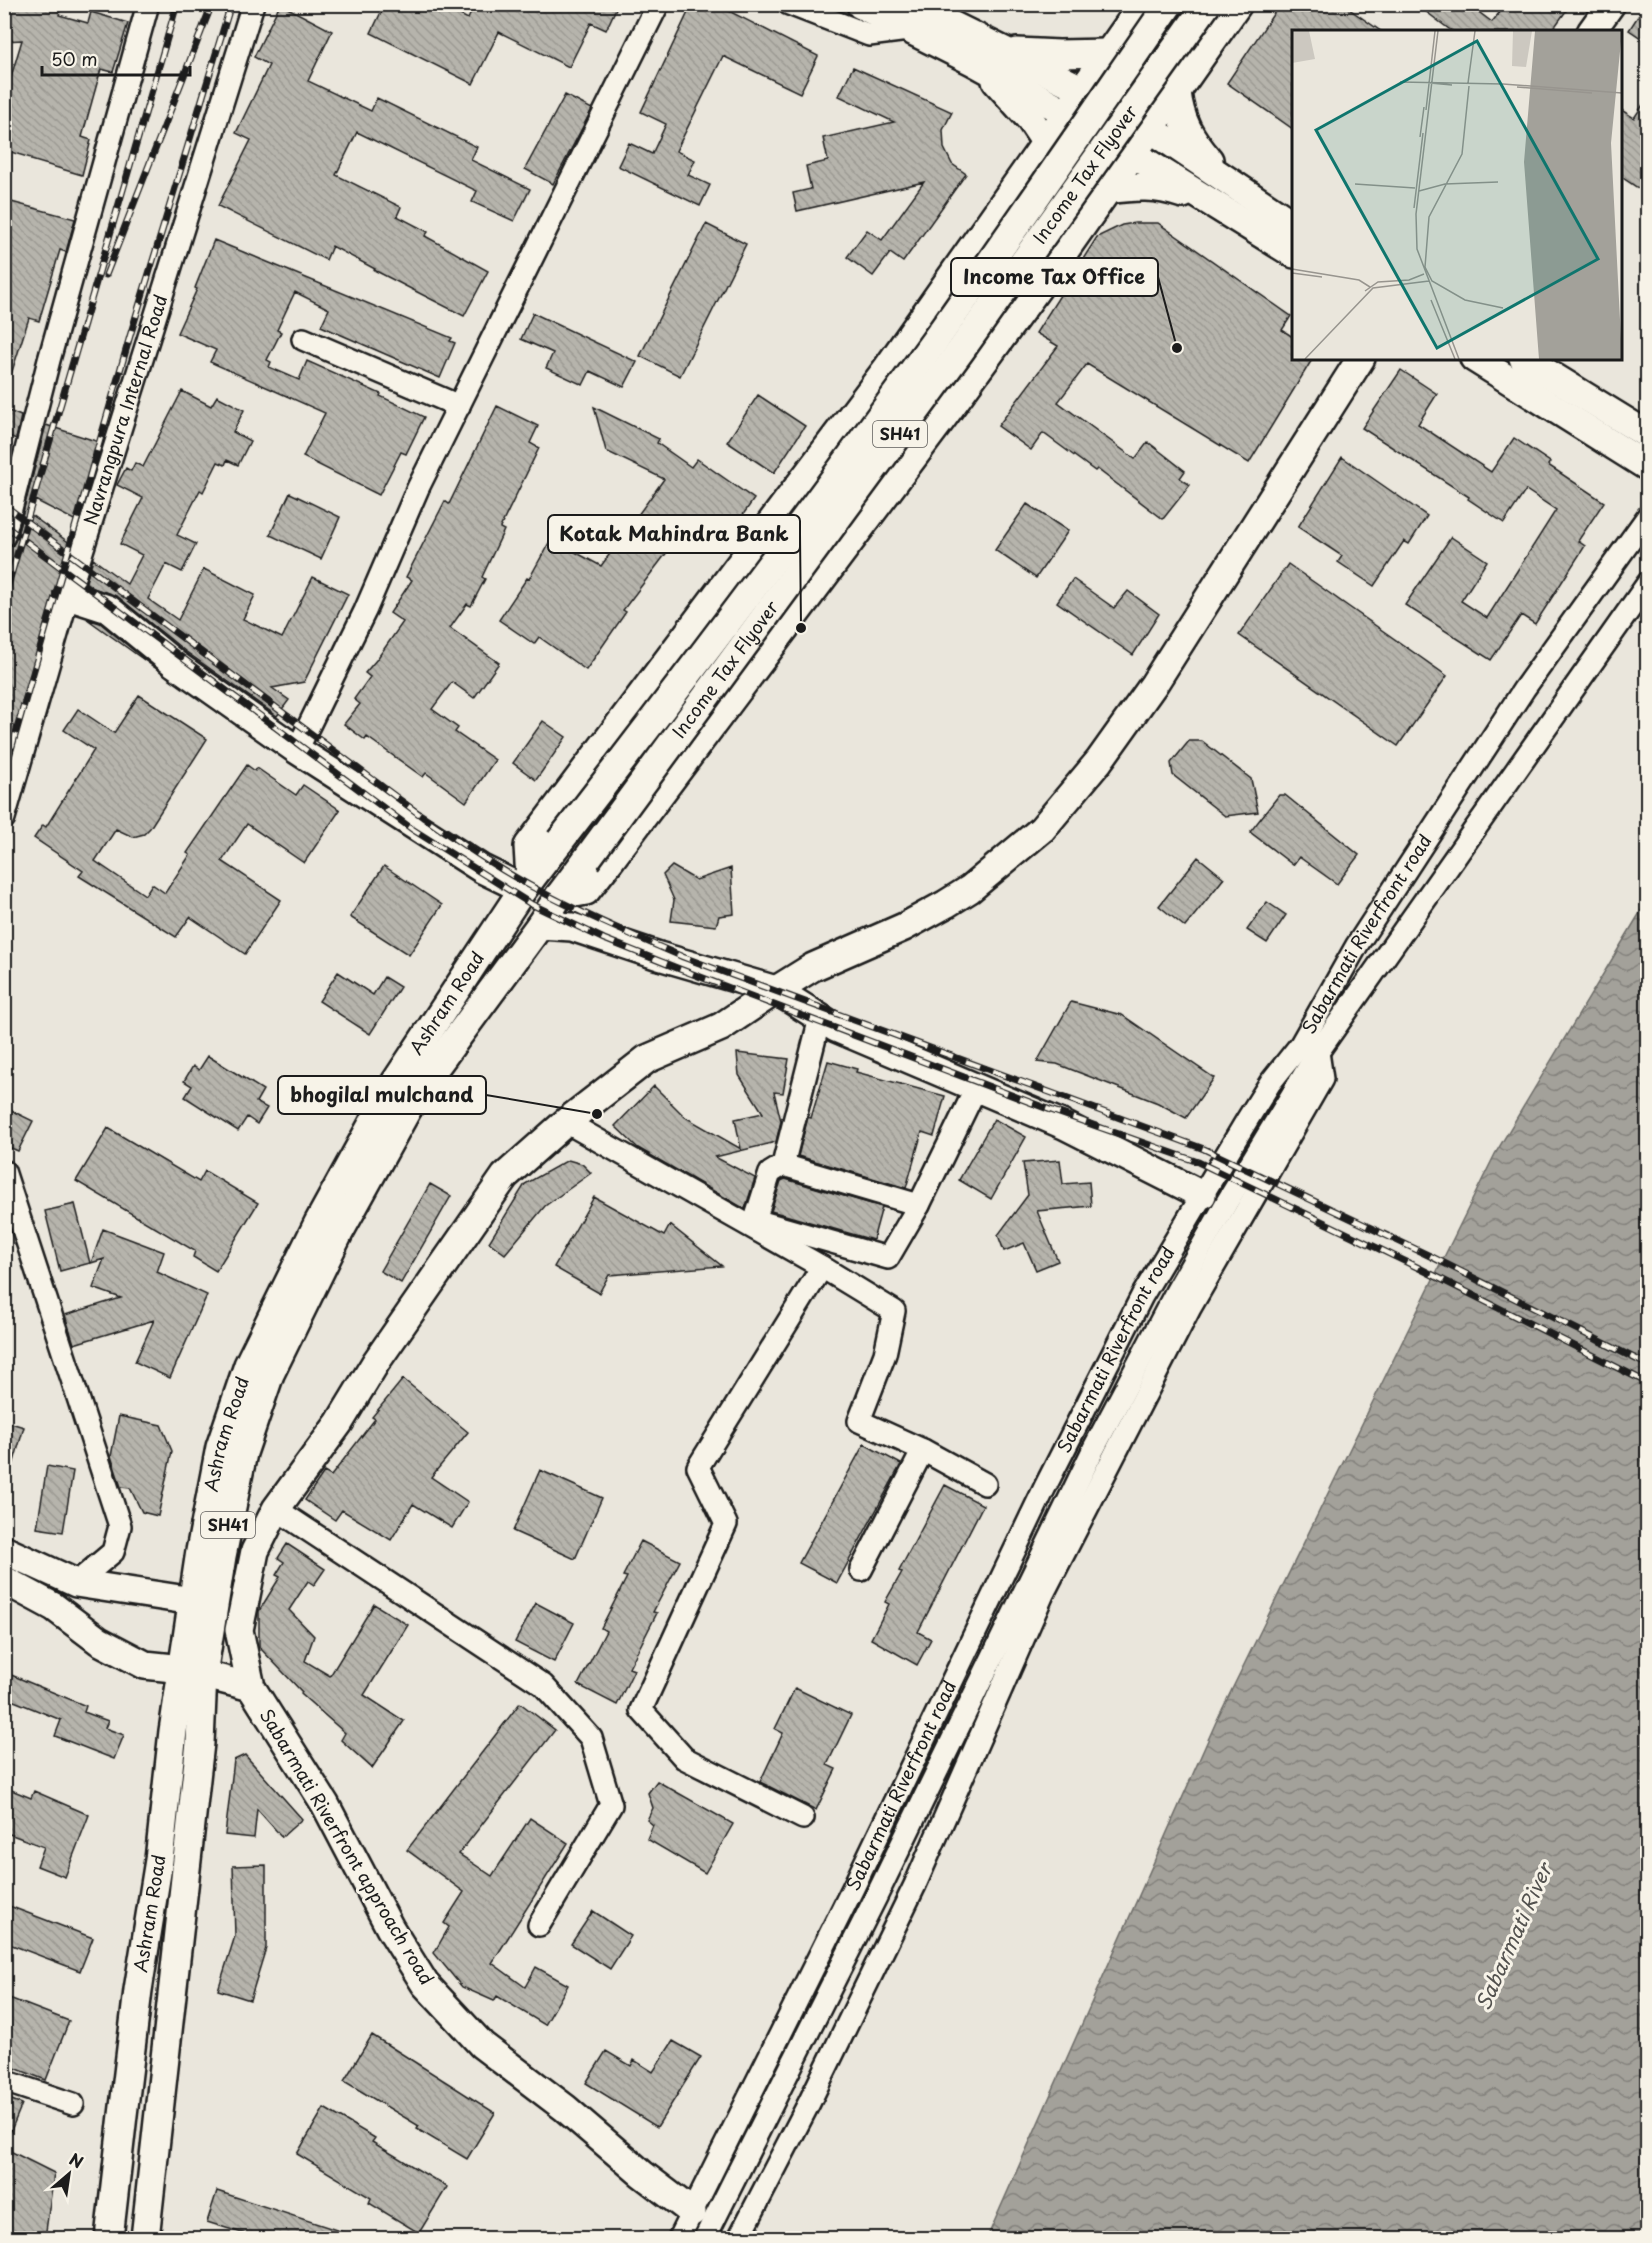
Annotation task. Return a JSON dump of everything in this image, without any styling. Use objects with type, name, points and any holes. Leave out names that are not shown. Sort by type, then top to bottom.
[{"type":"main road","points":[[69,596],[108,609],[176,664],[297,750],[482,869],[526,885],[528,846],[888,367],[1143,4]]},
{"type":"main road","name":"Income Tax Flyover","points":[[526,885],[659,714],[850,458],[935,341],[1169,4]]},
{"type":"main road","name":"Income Tax Flyover","points":[[559,896],[961,350],[1207,4]]},
{"type":"main road","points":[[559,896],[586,891],[942,419],[1108,190],[1238,4]]},
{"type":"main road","points":[[1592,30],[1611,4]]},
{"type":"main road","points":[[861,5],[915,13],[993,59],[1067,113],[1109,137],[1292,253]]},
{"type":"main road","points":[[993,59],[1059,54],[1108,54]]},
{"type":"main road","points":[[993,59],[1084,89],[1118,107],[1292,224]]},
{"type":"main road","points":[[993,59],[1046,143]]},
{"type":"main road","points":[[1177,92],[1181,118],[1191,137],[1225,178]]},
{"type":"main road","points":[[1108,190],[1148,185],[1162,187],[1212,204]]},
{"type":"main road","points":[[4,1580],[54,1607],[99,1641],[145,1665],[193,1671],[251,1687],[239,1630],[255,1551],[276,1509],[339,1423],[382,1353],[470,1223],[505,1176],[566,1122],[647,1059],[721,1028],[813,967],[904,927],[970,889],[1042,829],[1099,761],[1154,684],[1360,360]]},
{"type":"main road","points":[[1477,360],[1647,467]]},
{"type":"main road","points":[[1526,360],[1647,435]]},
{"type":"main road","name":"Ashram Road","points":[[109,2238],[137,2001],[159,1860],[173,1731],[193,1671],[204,1601],[220,1447],[248,1365],[318,1223],[396,1081],[526,885]]},
{"type":"main road","name":"Ashram Road","points":[[204,1601],[243,1453],[270,1374],[339,1233],[417,1092],[540,926],[559,896]]},
{"type":"main road","points":[[540,926],[572,927],[659,956],[776,990],[836,1028],[1064,1125],[1202,1195]]},
{"type":"main road","points":[[4,1550],[76,1583],[243,1606]]},
{"type":"main road","name":"Ashram Road","points":[[145,2238],[200,1743],[193,1671]]},
{"type":"main road","name":"Sabarmati Riverfront approach road","points":[[251,1687],[325,1804],[390,1928],[425,1984],[482,2045],[566,2108],[703,2225]]},
{"type":"street","points":[[6,529],[49,360],[148,4]]},
{"type":"street","name":"Navrangpura Internal Road","points":[[4,818],[69,596],[253,4]]},
{"type":"street","points":[[297,750],[365,610],[418,488],[658,4]]},
{"type":"street","points":[[789,4],[869,35],[915,13]]},
{"type":"street","points":[[303,339],[459,406]]},
{"type":"street","name":"Sabarmati Riverfront road","points":[[703,2225],[853,1888],[1074,1428],[1142,1296],[1270,1083],[1301,1044],[1357,945],[1504,719],[1647,516]]},
{"type":"street","name":"Sabarmati Riverfront road","points":[[679,2238],[703,2225],[781,2088],[1094,1448],[1170,1302],[1227,1202],[1318,1052],[1647,583]]},
{"type":"street","points":[[783,1166],[820,1018]]},
{"type":"street","points":[[739,2238],[809,2103],[915,1885],[1043,1594],[1190,1308],[1323,1080],[1318,1052]]},
{"type":"street","points":[[919,1205],[783,1166],[770,1173],[755,1220],[888,1258],[919,1205],[976,1088]]},
{"type":"street","points":[[566,1122],[822,1267],[894,1311],[885,1354],[859,1421],[923,1450],[985,1484]]},
{"type":"street","points":[[4,1171],[120,1526],[113,1552],[76,1583]]},
{"type":"street","points":[[803,1818],[684,1758],[641,1710],[726,1524],[698,1467],[822,1267]]},
{"type":"street","points":[[861,1570],[923,1450]]},
{"type":"street","points":[[276,1509],[543,1685],[591,1738],[611,1805],[539,1925]]},
{"type":"street","points":[[4,2081],[73,2104]]},
{"type":"street","points":[[781,2088],[809,2103]]},
{"type":"water","name":"Sabarmati River","points":[[1647,901],[1647,2238],[987,2238],[1216,1722],[1406,1334],[1495,1154]]},
{"type":"building","points":[[4,4],[61,4],[59,15],[88,23],[91,12],[128,23],[113,72],[101,69],[82,137],[91,140],[82,175],[4,150],[4,100],[22,40],[4,41]]},
{"type":"building","points":[[280,4],[332,31],[308,81],[371,111],[377,98],[477,147],[471,160],[530,189],[514,221],[472,202],[477,191],[357,132],[336,175],[401,207],[397,216],[428,232],[425,236],[488,271],[464,316],[332,246],[326,260],[218,206],[251,140],[236,133],[269,65],[254,57]]},
{"type":"building","points":[[385,4],[439,4],[468,19],[475,4],[618,4],[606,30],[591,23],[569,67],[499,32],[473,84],[371,33]]},
{"type":"building","points":[[692,4],[715,4],[818,56],[800,93],[723,56],[676,151],[695,160],[688,175],[710,185],[700,206],[618,166],[629,143],[652,154],[666,124],[641,112]]},
{"type":"building","points":[[1280,4],[1342,4],[1379,30],[1292,30],[1292,128],[1227,83]]},
{"type":"building","points":[[1416,4],[1468,4],[1492,22],[1506,4],[1571,4],[1552,30],[1450,30]]},
{"type":"building","points":[[1647,4],[1647,42],[1629,30]]},
{"type":"building","points":[[853,67],[952,112],[943,130],[944,148],[952,164],[966,174],[903,262],[890,253],[873,276],[847,257],[867,230],[882,240],[924,182],[797,211],[793,193],[811,189],[806,166],[828,161],[823,138],[894,122],[839,96]]},
{"type":"building","points":[[565,95],[592,109],[553,184],[525,169]]},
{"type":"building","points":[[1647,99],[1647,194],[1622,177],[1622,110],[1634,118]]},
{"type":"building","points":[[4,200],[75,219],[66,252],[60,250],[39,321],[29,318],[8,384],[4,384]]},
{"type":"building","points":[[1158,223],[1291,316],[1282,330],[1292,336],[1292,360],[1312,360],[1249,463],[1087,364],[1058,402],[1135,459],[1148,442],[1185,471],[1180,478],[1190,485],[1163,519],[1097,469],[1095,471],[1043,433],[1031,450],[998,426],[1058,346],[1036,333],[1097,237],[1122,225]]},
{"type":"building","points":[[706,224],[746,244],[680,376],[640,356]]},
{"type":"building","points":[[214,240],[452,338],[450,341],[455,343],[440,378],[321,326],[329,309],[295,292],[277,330],[281,332],[267,360],[271,362],[269,367],[299,380],[307,361],[381,394],[380,396],[424,417],[406,454],[401,452],[379,495],[303,457],[325,413],[210,362],[216,350],[177,333],[197,289],[195,288]]},
{"type":"building","points":[[533,313],[637,362],[624,387],[590,371],[583,385],[546,368],[553,353],[521,339]]},
{"type":"building","points":[[1401,370],[1437,394],[1418,424],[1491,472],[1514,438],[1550,462],[1548,465],[1604,502],[1578,541],[1585,546],[1535,624],[1521,615],[1491,660],[1405,605],[1451,537],[1487,561],[1461,601],[1487,618],[1556,510],[1526,490],[1504,523],[1468,499],[1469,497],[1362,428]]},
{"type":"building","points":[[182,391],[211,406],[217,396],[244,410],[233,432],[250,441],[238,465],[227,460],[225,465],[218,462],[203,492],[200,490],[177,535],[196,544],[182,572],[166,564],[148,599],[178,620],[204,569],[255,595],[243,619],[282,638],[313,577],[348,594],[304,682],[272,688],[289,700],[277,716],[185,651],[118,597],[85,585],[93,559],[127,584],[142,555],[120,544],[143,498],[117,485],[126,468],[131,471],[135,463],[143,467]]},
{"type":"building","points":[[758,395],[805,426],[774,473],[727,442]]},
{"type":"building","points":[[497,406],[538,426],[530,443],[539,448],[500,528],[504,530],[482,577],[485,579],[471,606],[467,604],[450,628],[499,663],[474,698],[452,682],[432,709],[458,728],[455,732],[495,760],[466,802],[426,773],[423,777],[367,737],[365,740],[344,724],[360,704],[354,699],[370,677],[365,673],[403,622],[390,613],[412,580],[406,577],[445,501],[449,504]]},
{"type":"building","points":[[594,407],[659,439],[657,443],[691,467],[697,459],[754,499],[723,543],[695,523],[691,528],[687,526],[623,610],[626,612],[586,670],[539,637],[534,644],[499,620],[527,578],[529,579],[551,539],[601,566],[664,479],[606,451]]},
{"type":"building","points":[[4,409],[21,416],[16,439],[4,434]]},
{"type":"building","points":[[46,425],[102,443],[78,522],[35,500],[27,512],[71,544],[58,584],[53,592],[53,601],[4,770],[4,548],[13,545],[16,539]]},
{"type":"building","points":[[1342,457],[1427,516],[1409,544],[1404,541],[1374,586],[1338,562],[1342,556],[1298,527]]},
{"type":"building","points":[[290,493],[340,517],[321,559],[270,535]]},
{"type":"building","points":[[1027,504],[1068,531],[1036,578],[995,550]]},
{"type":"building","points":[[1288,564],[1447,676],[1398,746],[1239,635]]},
{"type":"building","points":[[1073,579],[1114,608],[1128,591],[1159,614],[1133,655],[1057,602]]},
{"type":"building","points":[[87,619],[100,623],[158,670]]},
{"type":"building","points":[[139,695],[207,739],[150,828],[144,834],[133,837],[116,829],[95,861],[145,895],[152,884],[165,893],[190,855],[187,853],[247,765],[255,771],[257,768],[296,795],[303,785],[340,810],[304,863],[247,824],[222,861],[281,900],[245,954],[190,917],[176,937],[79,876],[83,871],[34,838],[43,825],[46,827],[94,750],[64,730],[78,709],[114,733]]},
{"type":"building","points":[[543,721],[566,737],[536,780],[513,763]]},
{"type":"building","points":[[1189,741],[1202,741],[1251,779],[1258,812],[1225,816],[1173,775],[1171,763]]},
{"type":"building","points":[[1279,795],[1285,795],[1359,855],[1337,884],[1299,857],[1293,865],[1250,832]]},
{"type":"building","points":[[1198,857],[1224,878],[1185,927],[1159,906]]},
{"type":"building","points":[[384,866],[442,905],[409,955],[350,917]]},
{"type":"building","points":[[672,866],[696,880],[731,868],[734,914],[719,916],[716,926],[671,921],[674,900],[663,875]]},
{"type":"building","points":[[1267,902],[1286,915],[1267,943],[1247,930]]},
{"type":"building","points":[[338,972],[373,995],[384,977],[400,987],[370,1034],[319,1001]]},
{"type":"building","points":[[1071,1002],[1122,1015],[1214,1078],[1186,1118],[1158,1103],[1057,1064],[1037,1062]]},
{"type":"building","points":[[737,1053],[789,1059],[783,1093],[774,1092],[781,1121],[776,1142],[715,1157],[755,1178],[745,1209],[638,1148],[615,1126],[654,1086],[685,1117],[741,1149],[735,1119],[763,1113],[739,1075]]},
{"type":"building","points":[[208,1056],[263,1090],[256,1102],[267,1108],[257,1124],[247,1117],[238,1131],[185,1097],[192,1086],[184,1081],[193,1066],[199,1070]]},
{"type":"building","points":[[828,1061],[857,1069],[856,1072],[945,1096],[934,1136],[922,1132],[906,1188],[798,1156],[808,1117],[811,1118]]},
{"type":"building","points":[[4,1107],[33,1121],[18,1151],[4,1145]]},
{"type":"building","points":[[994,1119],[1026,1137],[991,1199],[959,1180]]},
{"type":"building","points":[[108,1128],[199,1182],[205,1171],[258,1203],[216,1271],[193,1257],[195,1251],[76,1181]]},
{"type":"building","points":[[568,1160],[582,1164],[591,1173],[545,1206],[505,1254],[489,1242],[525,1184]]},
{"type":"building","points":[[1060,1160],[1063,1184],[1089,1182],[1091,1206],[1037,1211],[1058,1261],[1036,1270],[1024,1243],[1004,1251],[998,1235],[1028,1195],[1023,1163]]},
{"type":"building","points":[[785,1179],[882,1207],[873,1240],[771,1211],[781,1181]]},
{"type":"building","points":[[430,1184],[451,1196],[401,1283],[380,1271]]},
{"type":"building","points":[[594,1197],[664,1236],[670,1225],[722,1266],[609,1275],[599,1293],[554,1267]]},
{"type":"building","points":[[75,1204],[90,1263],[60,1271],[45,1211]]},
{"type":"building","points":[[103,1229],[164,1252],[157,1272],[207,1295],[170,1378],[135,1362],[154,1320],[74,1344],[65,1315],[121,1298],[93,1288],[104,1259],[91,1263]]},
{"type":"building","points":[[403,1379],[468,1432],[431,1477],[468,1502],[452,1528],[413,1504],[391,1540],[342,1510],[335,1520],[305,1500],[324,1472],[331,1476],[375,1419],[372,1417]]},
{"type":"building","points":[[119,1416],[161,1425],[172,1451],[158,1516],[142,1512],[130,1488],[121,1487],[111,1456]]},
{"type":"building","points":[[4,1421],[24,1427],[9,1479],[4,1479]]},
{"type":"building","points":[[864,1444],[901,1464],[837,1583],[799,1563]]},
{"type":"building","points":[[47,1466],[73,1471],[63,1532],[37,1528]]},
{"type":"building","points":[[540,1470],[602,1498],[575,1559],[513,1531]]},
{"type":"building","points":[[945,1485],[983,1505],[918,1632],[931,1639],[917,1665],[871,1639],[889,1604],[885,1602],[902,1572],[899,1571]]},
{"type":"building","points":[[641,1541],[680,1561],[653,1612],[657,1613],[629,1668],[634,1670],[617,1705],[578,1685],[606,1631],[601,1628],[627,1577],[623,1576]]},
{"type":"building","points":[[287,1544],[325,1569],[314,1585],[308,1581],[289,1610],[314,1636],[305,1661],[330,1676],[374,1604],[408,1625],[364,1695],[404,1721],[372,1768],[341,1740],[345,1733],[301,1694],[302,1692],[259,1647],[259,1611],[280,1577],[276,1575],[284,1562],[278,1558]]},
{"type":"building","points":[[536,1603],[574,1623],[554,1662],[515,1642]]},
{"type":"building","points":[[4,1672],[86,1706],[84,1712],[108,1721],[105,1728],[124,1735],[114,1759],[55,1736],[61,1720],[4,1697]]},
{"type":"building","points":[[795,1688],[851,1715],[827,1765],[836,1769],[816,1810],[760,1782],[783,1733],[775,1729]]},
{"type":"building","points":[[520,1703],[555,1730],[459,1854],[492,1876],[530,1818],[568,1843],[492,1963],[525,1987],[536,1967],[568,1985],[545,2025],[497,1996],[494,2001],[462,1987],[434,1953],[449,1927],[444,1923],[464,1892],[407,1850]]},
{"type":"building","points":[[245,1755],[302,1819],[282,1837],[257,1809],[254,1838],[225,1835],[234,1760]]},
{"type":"building","points":[[657,1781],[733,1824],[705,1873],[647,1839],[653,1825],[647,1820],[653,1808],[648,1793]]},
{"type":"building","points":[[4,1787],[31,1798],[34,1791],[89,1815],[65,1877],[37,1866],[44,1847],[4,1832]]},
{"type":"building","points":[[266,1865],[266,1948],[250,2000],[218,1990],[235,1936],[233,1866]]},
{"type":"building","points":[[4,1904],[93,1938],[80,1971],[4,1942]]},
{"type":"building","points":[[593,1911],[631,1936],[610,1969],[571,1944]]},
{"type":"building","points":[[4,1996],[69,2021],[46,2080],[4,2064]]},
{"type":"building","points":[[372,2035],[495,2113],[467,2159],[417,2129],[419,2126],[344,2081]]},
{"type":"building","points":[[673,2041],[701,2057],[657,2127],[586,2083],[606,2051],[631,2066],[634,2060],[653,2072]]},
{"type":"building","points":[[4,2097],[22,2104],[5,2145],[4,2144]]},
{"type":"building","points":[[324,2108],[375,2138],[372,2142],[447,2187],[419,2233],[369,2203],[371,2198],[297,2154]]},
{"type":"building","points":[[4,2148],[54,2173],[45,2238],[4,2238],[6,2220]]},
{"type":"building","points":[[217,2191],[352,2235],[352,2238],[258,2238],[207,2222]]},
{"type":"railway","points":[[4,599],[177,4]]},
{"type":"railway","points":[[106,275],[212,4]]},
{"type":"railway","points":[[4,774],[130,336],[231,4]]},
{"type":"railway","points":[[4,505],[423,817],[495,865],[557,900],[683,957],[1204,1149],[1430,1256],[1648,1365]]},
{"type":"railway","points":[[4,525],[412,829],[531,904],[604,939],[677,968],[1048,1109],[1198,1162],[1421,1269],[1648,1383]]},
{"type":"place","name":"Income Tax Office","points":[[1177,348]]},
{"type":"place","name":"Kotak Mahindra Bank","points":[[801,628]]},
{"type":"place","name":"bhogilal mulchand","points":[[597,1114]]}]
